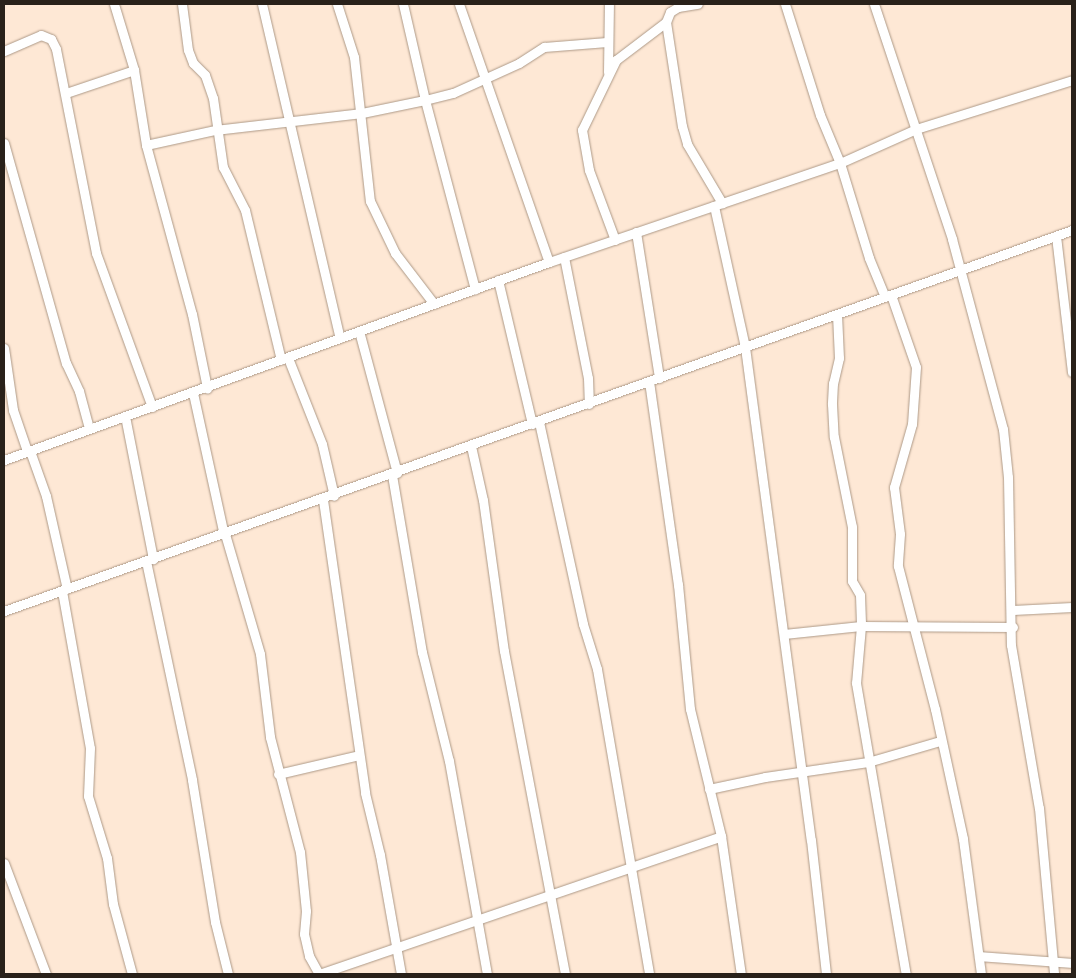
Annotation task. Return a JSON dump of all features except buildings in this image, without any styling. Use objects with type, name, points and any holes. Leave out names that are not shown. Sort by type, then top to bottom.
[{"type":"street","points":[[114,4],[134,70],[146,145],[190,305],[207,388]]},
{"type":"street","points":[[182,4],[188,50],[192,62],[205,75],[213,98],[215,130],[223,168],[244,210],[285,359],[322,444],[334,496]]},
{"type":"street","points":[[262,4],[340,338]]},
{"type":"street","points":[[337,4],[354,57],[362,113],[370,201],[395,253],[434,304]]},
{"type":"street","points":[[404,4],[425,100],[475,289]]},
{"type":"street","points":[[459,4],[483,78],[549,262]]},
{"type":"street","points":[[609,4],[608,72],[603,91],[582,130],[589,170],[615,240]]},
{"type":"street","points":[[698,4],[678,7],[670,12],[666,22],[682,126],[687,144],[718,205],[745,347],[801,773],[812,840],[826,974]]},
{"type":"street","points":[[785,4],[820,115],[840,163],[869,258],[888,296],[916,367],[912,424],[894,487],[900,534],[898,566],[914,627],[920,661],[935,709],[940,741],[969,868],[981,974]]},
{"type":"street","points":[[874,4],[916,129],[959,270],[1003,429],[1008,477],[1013,669],[1039,808],[1054,974]]},
{"type":"street","points":[[608,72],[616,60],[666,22]]},
{"type":"street","points":[[4,51],[47,36],[56,48],[96,253],[152,407]]},
{"type":"street","points":[[146,145],[215,130],[264,127],[289,119],[362,113],[425,100],[453,92],[519,62],[544,46],[607,42]]},
{"type":"street","points":[[66,93],[134,70]]},
{"type":"street","points":[[4,460],[89,428],[207,388],[498,280],[840,163],[916,129],[1072,80]]},
{"type":"street","points":[[4,143],[34,258],[89,428]]},
{"type":"street","points":[[4,611],[323,500],[1072,230]]},
{"type":"street","points":[[636,232],[659,378]]},
{"type":"street","points":[[1056,236],[1072,372]]},
{"type":"street","points":[[564,257],[588,378],[589,404]]},
{"type":"street","points":[[498,280],[536,423],[583,624],[597,669],[649,974]]},
{"type":"street","points":[[837,314],[840,347],[832,383],[834,437],[852,527],[852,581],[860,595],[861,626],[856,684],[906,974]]},
{"type":"street","points":[[359,331],[395,474],[422,652],[449,761],[487,974]]},
{"type":"street","points":[[4,348],[13,410],[46,496],[65,590],[90,748],[88,796],[107,858],[113,904],[132,974]]},
{"type":"street","points":[[649,382],[678,585],[690,709],[721,836],[741,974]]},
{"type":"street","points":[[193,393],[224,534],[260,654],[278,774],[300,852],[306,911],[304,934],[309,956],[319,974],[397,948],[476,918],[552,895],[631,865],[721,836]]},
{"type":"street","points":[[125,416],[149,560],[192,780],[215,922],[228,974]]},
{"type":"street","points":[[471,446],[483,500],[504,651],[552,895],[565,974]]},
{"type":"street","points":[[323,500],[359,755],[401,974]]},
{"type":"street","points":[[1012,610],[1072,607]]},
{"type":"street","points":[[784,634],[861,626],[1013,627]]},
{"type":"street","points":[[709,789],[765,777],[868,762],[940,741]]},
{"type":"street","points":[[278,774],[359,755]]},
{"type":"street","points":[[4,863],[46,974]]},
{"type":"street","points":[[979,956],[1072,963]]}]
